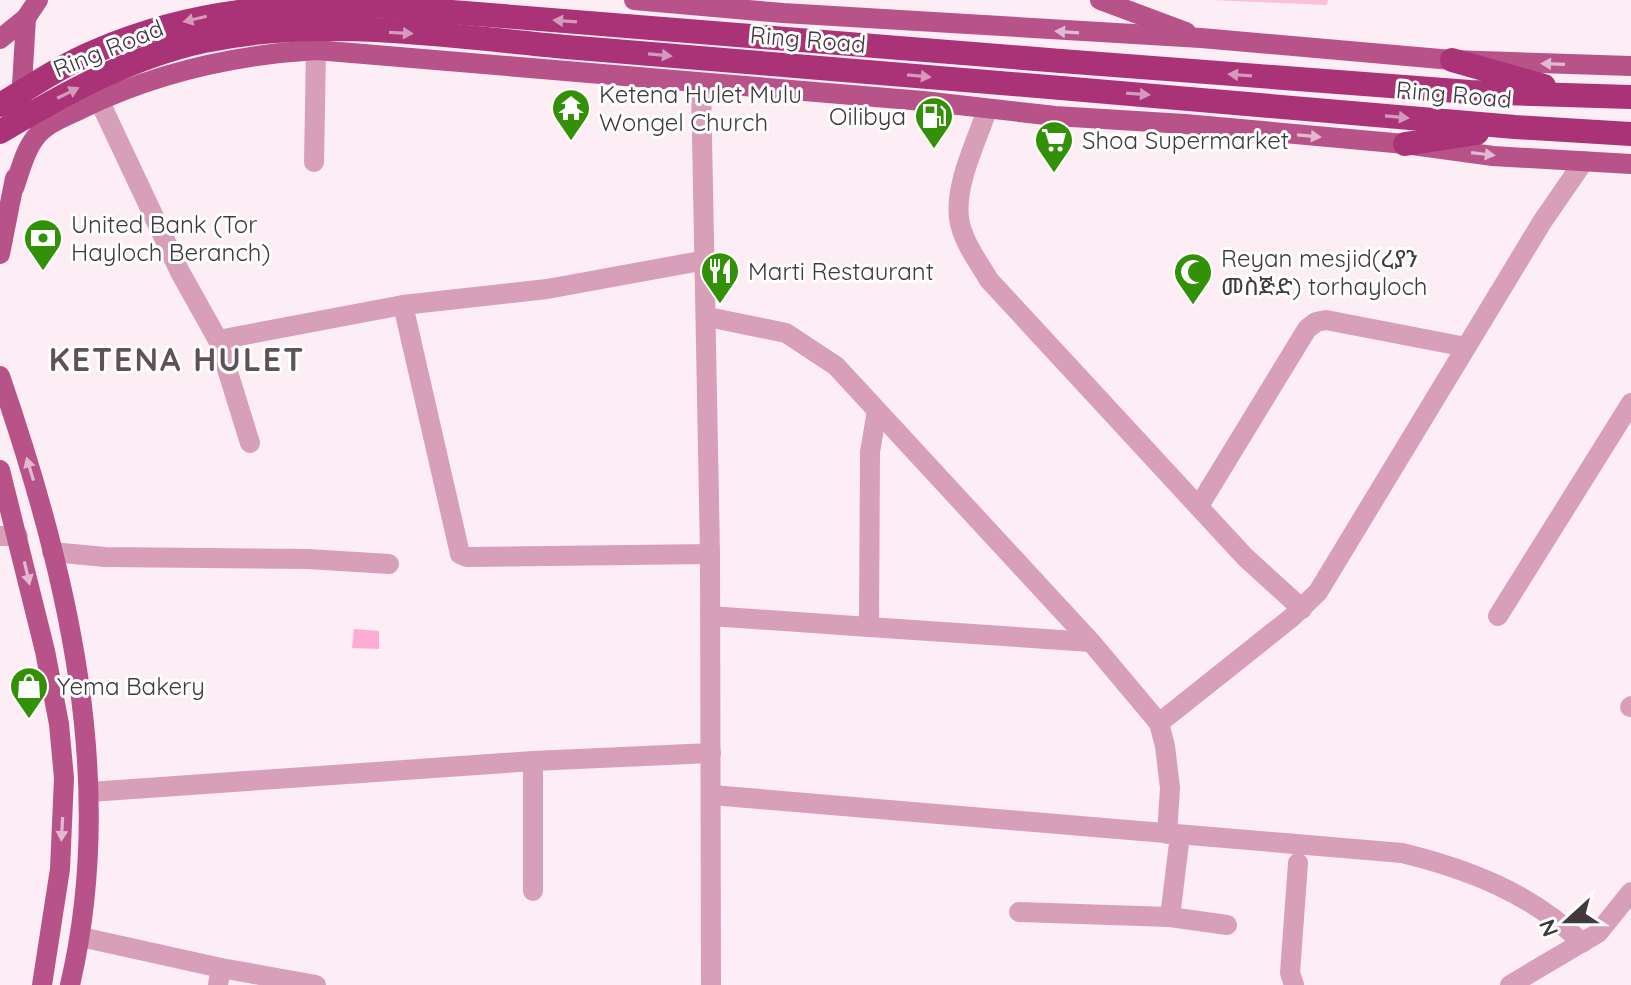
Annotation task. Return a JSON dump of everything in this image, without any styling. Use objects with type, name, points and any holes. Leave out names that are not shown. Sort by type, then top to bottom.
[{"type":"highway","name":"Ring Road","points":[[0,105],[69,63],[133,37],[173,24],[281,6],[390,7],[1470,92],[1569,95]]},
{"type":"highway","name":"Ring Road","points":[[0,132],[64,95],[115,70],[158,54],[204,41],[297,29],[422,34],[1515,127],[1631,134]]},
{"type":"highway","points":[[1452,60],[1515,76],[1569,95],[1631,97]]},
{"type":"highway","points":[[1405,144],[1515,127]]},
{"type":"main road","points":[[281,0],[326,18],[387,55]]},
{"type":"main road","name":"Ring Road","points":[[634,0],[783,13],[1201,38],[1452,60],[1631,66]]},
{"type":"main road","points":[[1100,0],[1201,38]]},
{"type":"main road","points":[[0,39],[35,5]]},
{"type":"main road","points":[[0,254],[14,188],[35,5]]},
{"type":"main road","points":[[14,188],[28,149],[36,137],[50,124],[99,100],[167,74],[236,60],[316,50],[1405,144],[1493,156],[1631,164]]},
{"type":"main road","points":[[0,376],[43,513],[74,647],[86,736],[90,792],[89,875],[81,937],[70,985]]},
{"type":"main road","points":[[0,470],[9,536],[45,651],[59,724],[64,778],[60,869],[42,985]]},
{"type":"main road","points":[[45,651],[74,647]]},
{"type":"street","points":[[314,162],[316,50]]},
{"type":"street","points":[[701,83],[708,317],[711,985]]},
{"type":"street","points":[[99,100],[180,272],[218,340],[250,443]]},
{"type":"street","points":[[987,110],[959,194],[959,220],[967,243],[989,280],[1245,557],[1302,609]]},
{"type":"street","points":[[1159,723],[1302,609],[1318,592],[1542,222],[1584,161]]},
{"type":"street","points":[[218,340],[403,305],[547,289],[706,260]]},
{"type":"street","points":[[403,305],[460,554],[467,557],[710,554]]},
{"type":"street","points":[[708,317],[786,333],[836,366],[1091,642],[1159,723],[1165,746],[1174,835],[1170,917]]},
{"type":"street","points":[[1199,506],[1307,329],[1316,322],[1326,320],[1466,347]]},
{"type":"street","points":[[1498,616],[1631,403]]},
{"type":"street","points":[[869,627],[870,452],[877,411]]},
{"type":"street","points":[[52,552],[105,557],[293,559],[389,564]]},
{"type":"street","points":[[710,616],[1091,642]]},
{"type":"street","points":[[90,792],[533,761],[711,753]]},
{"type":"street","points":[[533,761],[533,891]]},
{"type":"street","points":[[712,795],[1402,853],[1435,861],[1526,898],[1582,943]]},
{"type":"street","points":[[1294,985],[1290,973],[1298,863]]},
{"type":"street","points":[[1524,982],[1598,933],[1631,892]]},
{"type":"street","points":[[1019,912],[1170,917],[1227,925]]},
{"type":"street","points":[[81,937],[220,976],[316,985]]},
{"type":"shaded area","points":[[1211,0],[1328,0],[1327,5]]},
{"type":"shaded area","points":[[354,629],[379,631],[379,649],[352,648]]},
{"type":"place","name":"Ketena Hulet Mulu Wongel Church","points":[[571,142]]},
{"type":"place","name":"Oilibya","points":[[934,150]]},
{"type":"place","name":"Shoa Supermarket","points":[[1054,174]]},
{"type":"place","name":"United Bank (Tor Hayloch Beranch)","points":[[43,272]]},
{"type":"place","name":"Marti Restaurant","points":[[720,305]]},
{"type":"place","name":"Reyan mesjid(ረያን መስጅድ) torhayloch","points":[[1193,306]]},
{"type":"place","name":"Yema Bakery","points":[[29,720]]},
{"type":"district","name":"KETENA HULET","points":[[177,359]]}]
